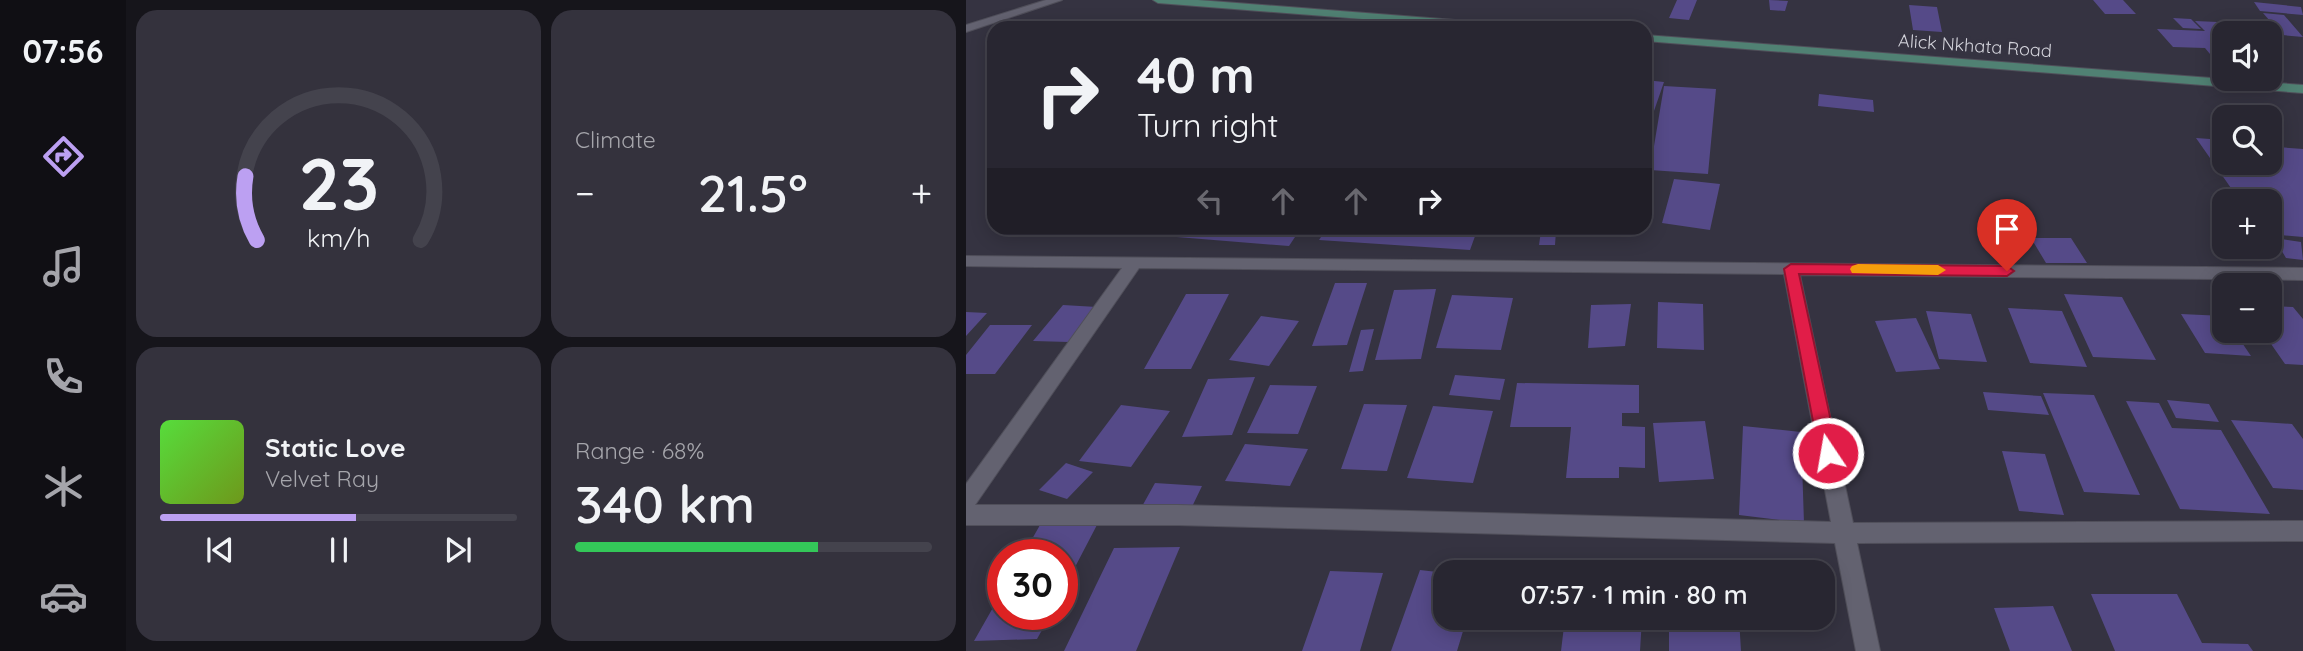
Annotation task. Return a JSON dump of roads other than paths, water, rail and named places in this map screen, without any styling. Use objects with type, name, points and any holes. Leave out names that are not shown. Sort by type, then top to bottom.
[{"type":"main road","points":[[1158,0],[1429,21]]},
{"type":"main road","name":"Alick Nkhata Road","points":[[1652,39],[2303,89]]},
{"type":"street","points":[[991,21],[1057,0]]},
{"type":"street","points":[[966,29],[987,22]]},
{"type":"street","points":[[966,261],[2303,274]]},
{"type":"street","points":[[966,501],[1134,263]]},
{"type":"street","points":[[1791,269],[1868,651]]},
{"type":"street","points":[[966,516],[1178,515],[1844,533],[2303,531]]}]
